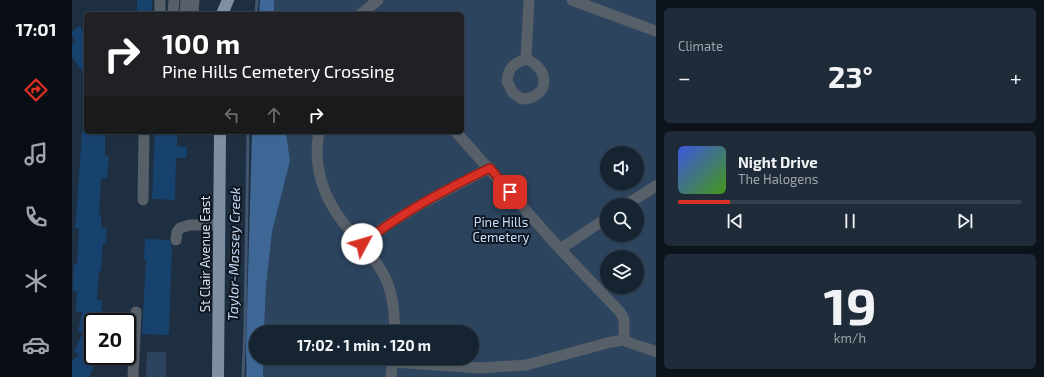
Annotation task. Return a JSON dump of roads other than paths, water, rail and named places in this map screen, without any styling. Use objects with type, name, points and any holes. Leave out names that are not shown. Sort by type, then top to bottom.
[{"type":"main road","points":[[216,0],[222,12]]},
{"type":"main road","points":[[222,12],[228,0]]},
{"type":"main road","name":"St Clair Avenue East","points":[[218,377],[220,134]]},
{"type":"lane","points":[[160,0],[160,12]]},
{"type":"lane","points":[[166,12],[167,0]]},
{"type":"lane","points":[[173,12],[174,0]]},
{"type":"lane","points":[[185,12],[186,0]]},
{"type":"lane","points":[[193,12],[194,0]]},
{"type":"lane","points":[[363,12],[378,0]]},
{"type":"lane","points":[[526,59],[529,0]]},
{"type":"lane","points":[[572,0],[656,31]]},
{"type":"lane","points":[[143,200],[144,134]]},
{"type":"lane","points":[[319,134],[317,165],[324,192],[339,219],[362,244],[388,283],[393,300],[395,325]]},
{"type":"lane","points":[[458,134],[490,168],[560,249],[620,312],[624,319],[624,340]]},
{"type":"lane","points":[[362,244],[388,223],[423,202],[490,168]]},
{"type":"lane","points":[[637,198],[656,186]]},
{"type":"lane","points":[[560,249],[600,223]]},
{"type":"lane","points":[[176,240],[177,232],[184,226],[219,225]]},
{"type":"lane","points":[[134,377],[136,312]]},
{"type":"lane","points":[[447,365],[480,368],[526,365],[611,342],[624,340],[638,347],[650,348],[656,352]]},
{"type":"lane","points":[[391,377],[392,365]]},
{"type":"waterway","name":"Taylor-Massey Creek","points":[[256,12],[257,0]]},
{"type":"waterway","name":"Taylor-Massey Creek","points":[[243,377],[248,134]]},
{"type":"park label","name":"Pine Hills Cemetery","points":[[501,230]]}]
